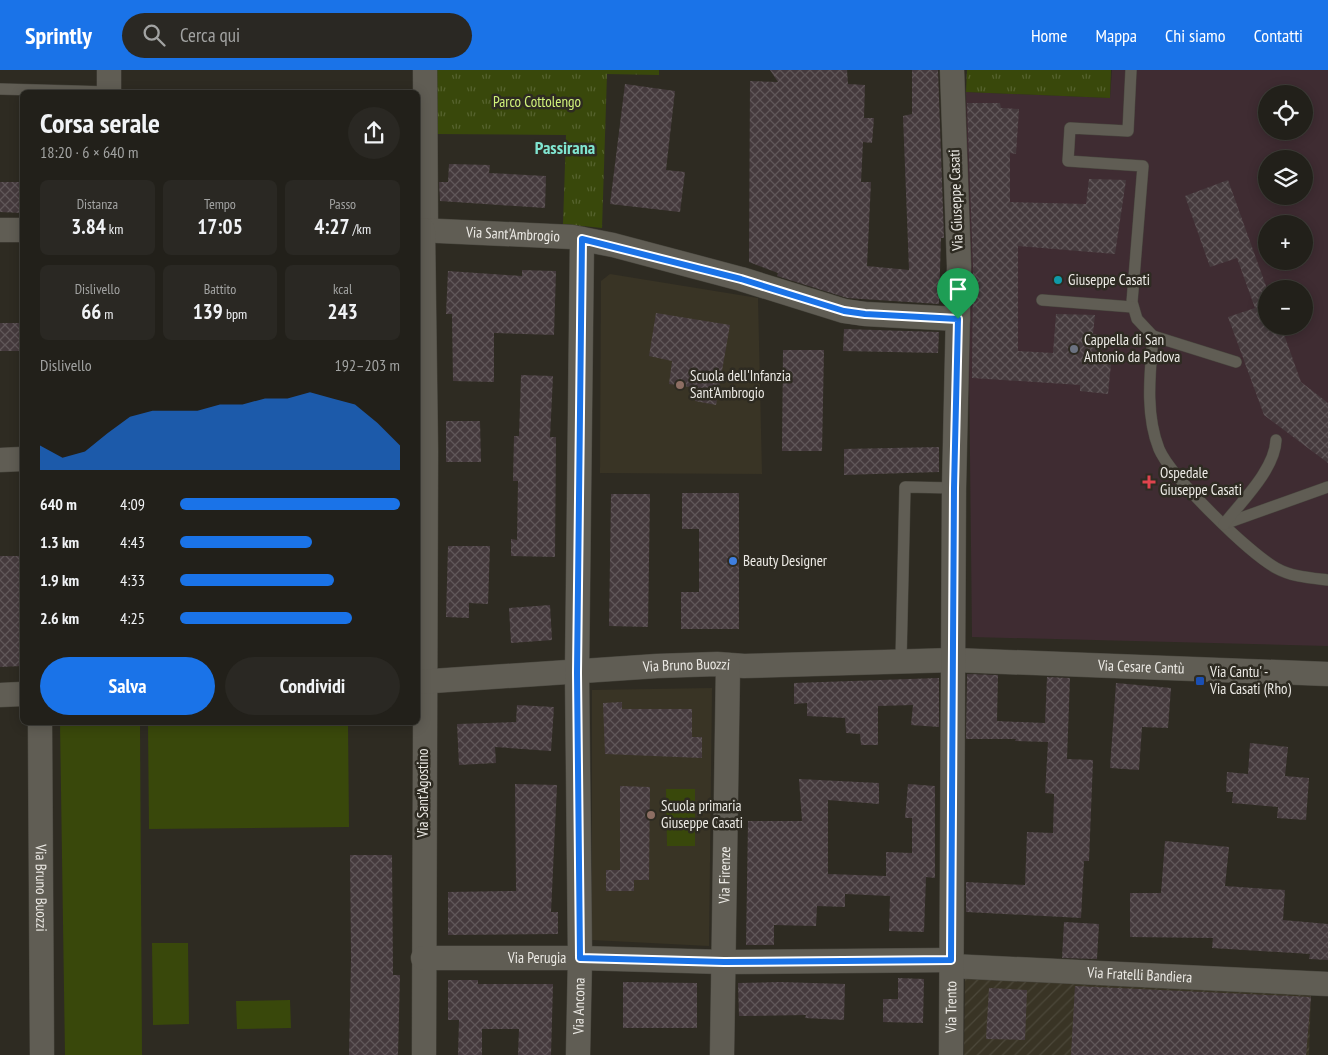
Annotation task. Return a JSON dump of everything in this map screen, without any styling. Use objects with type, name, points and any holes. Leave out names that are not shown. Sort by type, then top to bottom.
[{"type":"street","points":[[109,70],[109,90]]},
{"type":"street","name":"Via Sant'Agostino","points":[[424,1055],[421,682],[422,230],[425,70]]},
{"type":"street","name":"Via Giuseppe Casati","points":[[952,70],[958,319],[954,488],[954,660]]},
{"type":"street","points":[[0,230],[20,230]]},
{"type":"street","name":"Via Sant'Ambrogio","points":[[422,230],[553,235],[582,239],[741,279],[844,311],[865,314],[958,319]]},
{"type":"street","name":"Via Ancona","points":[[578,1055],[580,958],[577,673],[582,239]]},
{"type":"street","points":[[0,460],[20,459]]},
{"type":"street","name":"Via Bruno Buozzi","points":[[421,682],[577,673],[657,666],[954,660]]},
{"type":"street","name":"Via Cesare Cantù","points":[[954,660],[1328,674]]},
{"type":"street","name":"Via Trento","points":[[951,1055],[954,660]]},
{"type":"street","name":"Via Firenze","points":[[722,1055],[728,665]]},
{"type":"street","points":[[0,695],[20,694]]},
{"type":"street","name":"Via Bruno Buozzi","points":[[40,725],[42,1055]]},
{"type":"street","name":"Via Perugia","points":[[423,958],[951,963]]},
{"type":"street","name":"Via Fratelli Bandiera","points":[[951,963],[1328,984]]},
{"type":"lane","points":[[1131,70],[1128,132],[1070,128],[1068,161],[1143,166],[1132,307],[1137,319],[1154,336],[1236,362]]},
{"type":"lane","points":[[0,89],[36,90]]},
{"type":"lane","points":[[1042,300],[1132,307]]},
{"type":"lane","points":[[1154,336],[1150,410],[1160,450],[1183,483],[1244,544],[1276,568],[1302,577],[1328,580]]},
{"type":"lane","points":[[1224,524],[1254,487],[1272,460],[1276,440]]},
{"type":"lane","points":[[901,660],[905,487],[954,488]]},
{"type":"lane","points":[[1224,524],[1328,487]]},
{"type":"shaded area","name":"Ospedale Giuseppe Casati","points":[[1112,70],[1328,70],[1328,646],[972,637],[966,92],[1110,98]]},
{"type":"shaded area","name":"Scuola dell'Infanzia Sant'Ambrogio","points":[[610,274],[758,298],[762,474],[600,473],[601,281]]},
{"type":"shaded area","name":"Scuola primaria Giuseppe Casati","points":[[712,688],[709,946],[592,940],[592,690]]},
{"type":"shaded area","points":[[965,978],[1311,994],[1309,1055],[964,1055]]},
{"type":"green space","name":"Parco Cottolengo","points":[[434,70],[659,70],[659,75],[607,74],[602,228],[563,224],[566,135],[435,134]]},
{"type":"green space","points":[[967,70],[1111,70],[1110,98],[966,92]]},
{"type":"green space","points":[[60,725],[140,725],[142,1055],[65,1055]]},
{"type":"green space","points":[[148,725],[348,725],[349,827],[149,829]]},
{"type":"green space","points":[[666,789],[695,789],[695,846],[667,846]]},
{"type":"green space","points":[[152,943],[188,943],[189,1024],[153,1025]]},
{"type":"green space","points":[[290,1000],[291,1028],[237,1029],[236,1001]]},
{"type":"building","points":[[770,70],[847,70],[848,84],[865,85],[864,118],[874,118],[872,143],[863,142],[861,182],[871,182],[867,266],[909,270],[903,116],[912,114],[912,70],[938,70],[944,238],[941,238],[939,304],[847,298],[777,276],[778,273],[749,262],[750,81],[778,82]]},
{"type":"building","points":[[625,84],[675,91],[666,170],[685,172],[680,212],[610,204]]},
{"type":"building","points":[[967,103],[1000,103],[1001,108],[1019,109],[1016,154],[1010,153],[1010,202],[1086,204],[1089,179],[1126,180],[1115,254],[1018,246],[1018,351],[1053,353],[1056,314],[1095,315],[1093,334],[1098,335],[1097,363],[1111,364],[1108,394],[1080,391],[1080,385],[972,378],[973,266]]},
{"type":"building","points":[[449,164],[490,165],[489,173],[546,176],[545,208],[440,201],[439,182],[448,182]]},
{"type":"building","points":[[1228,180],[1258,264],[1258,270],[1260,270],[1264,280],[1258,280],[1258,335],[1284,335],[1301,382],[1328,403],[1328,463],[1264,415],[1228,317],[1255,308],[1237,258],[1210,267],[1185,196]]},
{"type":"building","points":[[0,182],[20,182],[20,213],[0,212]]},
{"type":"building","points":[[522,270],[556,271],[554,335],[494,333],[494,382],[453,381],[452,314],[446,314],[448,271],[522,276]]},
{"type":"building","points":[[656,313],[730,325],[716,405],[695,401],[697,388],[669,384],[672,361],[649,356]]},
{"type":"building","points":[[0,323],[20,323],[20,351],[0,351]]},
{"type":"building","points":[[844,329],[939,332],[938,353],[843,351]]},
{"type":"building","points":[[783,350],[824,350],[822,451],[782,451]]},
{"type":"building","points":[[521,375],[553,376],[550,437],[556,437],[555,557],[511,556],[511,539],[517,540],[518,481],[513,481],[514,436],[519,436]]},
{"type":"building","points":[[446,421],[480,421],[481,462],[446,462]]},
{"type":"building","points":[[939,447],[939,472],[844,475],[844,449]]},
{"type":"building","points":[[682,493],[739,493],[739,629],[681,629],[681,592],[699,592],[699,529],[682,529]]},
{"type":"building","points":[[611,494],[650,494],[648,627],[609,626]]},
{"type":"building","points":[[448,546],[490,546],[488,604],[469,603],[469,618],[446,617]]},
{"type":"building","points":[[0,556],[20,556],[20,666],[0,667]]},
{"type":"building","points":[[550,605],[552,640],[511,643],[509,608]]},
{"type":"building","points":[[967,674],[998,675],[997,721],[1045,723],[1047,677],[1070,678],[1067,759],[1093,760],[1089,861],[1084,861],[1081,918],[966,912],[966,882],[1025,885],[1027,832],[1053,833],[1054,794],[1045,793],[1048,742],[1015,741],[1016,739],[966,739]]},
{"type":"building","points":[[939,678],[939,727],[911,725],[913,705],[878,706],[878,745],[861,745],[860,734],[846,733],[845,718],[807,716],[807,703],[794,704],[794,683]]},
{"type":"building","points":[[1116,683],[1171,688],[1168,728],[1142,727],[1139,770],[1110,768]]},
{"type":"building","points":[[622,702],[622,709],[692,709],[692,737],[702,737],[702,758],[605,754],[603,703]]},
{"type":"building","points":[[517,705],[554,707],[551,751],[495,747],[496,763],[459,765],[457,724],[516,722]]},
{"type":"building","points":[[1250,743],[1288,747],[1285,776],[1309,778],[1306,820],[1277,818],[1278,807],[1232,803],[1233,792],[1226,792],[1227,772],[1248,774]]},
{"type":"building","points":[[799,779],[879,783],[879,804],[828,800],[828,874],[886,876],[886,852],[912,853],[912,818],[905,818],[908,784],[935,786],[935,878],[926,877],[924,932],[889,931],[890,896],[845,894],[845,907],[817,906],[816,926],[774,925],[774,945],[746,945],[748,821],[802,821]]},
{"type":"building","points":[[515,784],[557,785],[551,912],[558,912],[558,934],[448,935],[448,892],[516,891]]},
{"type":"building","points":[[620,786],[650,787],[649,880],[634,880],[634,891],[606,891],[606,870],[620,870]]},
{"type":"building","points":[[1165,841],[1229,847],[1225,886],[1285,890],[1283,920],[1328,924],[1328,960],[1309,959],[1310,954],[1212,948],[1213,938],[1130,937],[1130,893],[1161,893]]},
{"type":"building","points":[[350,855],[392,855],[393,975],[400,975],[398,1055],[349,1055],[351,959]]},
{"type":"building","points":[[1064,922],[1099,924],[1097,959],[1062,958]]},
{"type":"building","points":[[898,978],[924,979],[923,1023],[883,1022],[883,999],[898,999]]},
{"type":"building","points":[[448,980],[478,980],[478,984],[553,984],[551,1055],[518,1055],[519,1029],[482,1029],[482,1055],[458,1055],[459,1020],[448,1020]]},
{"type":"building","points":[[623,982],[697,983],[697,1028],[623,1028]]},
{"type":"building","points":[[738,983],[845,984],[844,1020],[805,1018],[806,1015],[739,1016]]},
{"type":"building","points":[[1075,986],[1311,997],[1306,1055],[1071,1055]]},
{"type":"building","points":[[989,988],[1027,990],[1025,1040],[986,1039]]},
{"type":"place","name":"Giuseppe Casati","points":[[1058,280]]},
{"type":"place","name":"Cappella di San Antonio da Padova","points":[[1074,349]]},
{"type":"place","name":"Scuola dell'Infanzia Sant'Ambrogio","points":[[680,385]]},
{"type":"place","name":"Ospedale Giuseppe Casati","points":[[1149,482]]},
{"type":"place","name":"Beauty Designer","points":[[733,561]]},
{"type":"place","name":"Via Cantu' - Via Casati (Rho)","points":[[1200,681]]},
{"type":"place","name":"Scuola primaria Giuseppe Casati","points":[[651,815]]},
{"type":"district","name":"Passirana","points":[[565,148]]},
{"type":"route","points":[[582,239],[612,245],[741,279],[844,311],[865,314],[958,319],[954,488],[955,682],[951,960],[724,962],[580,958],[577,673],[582,239]]}]
